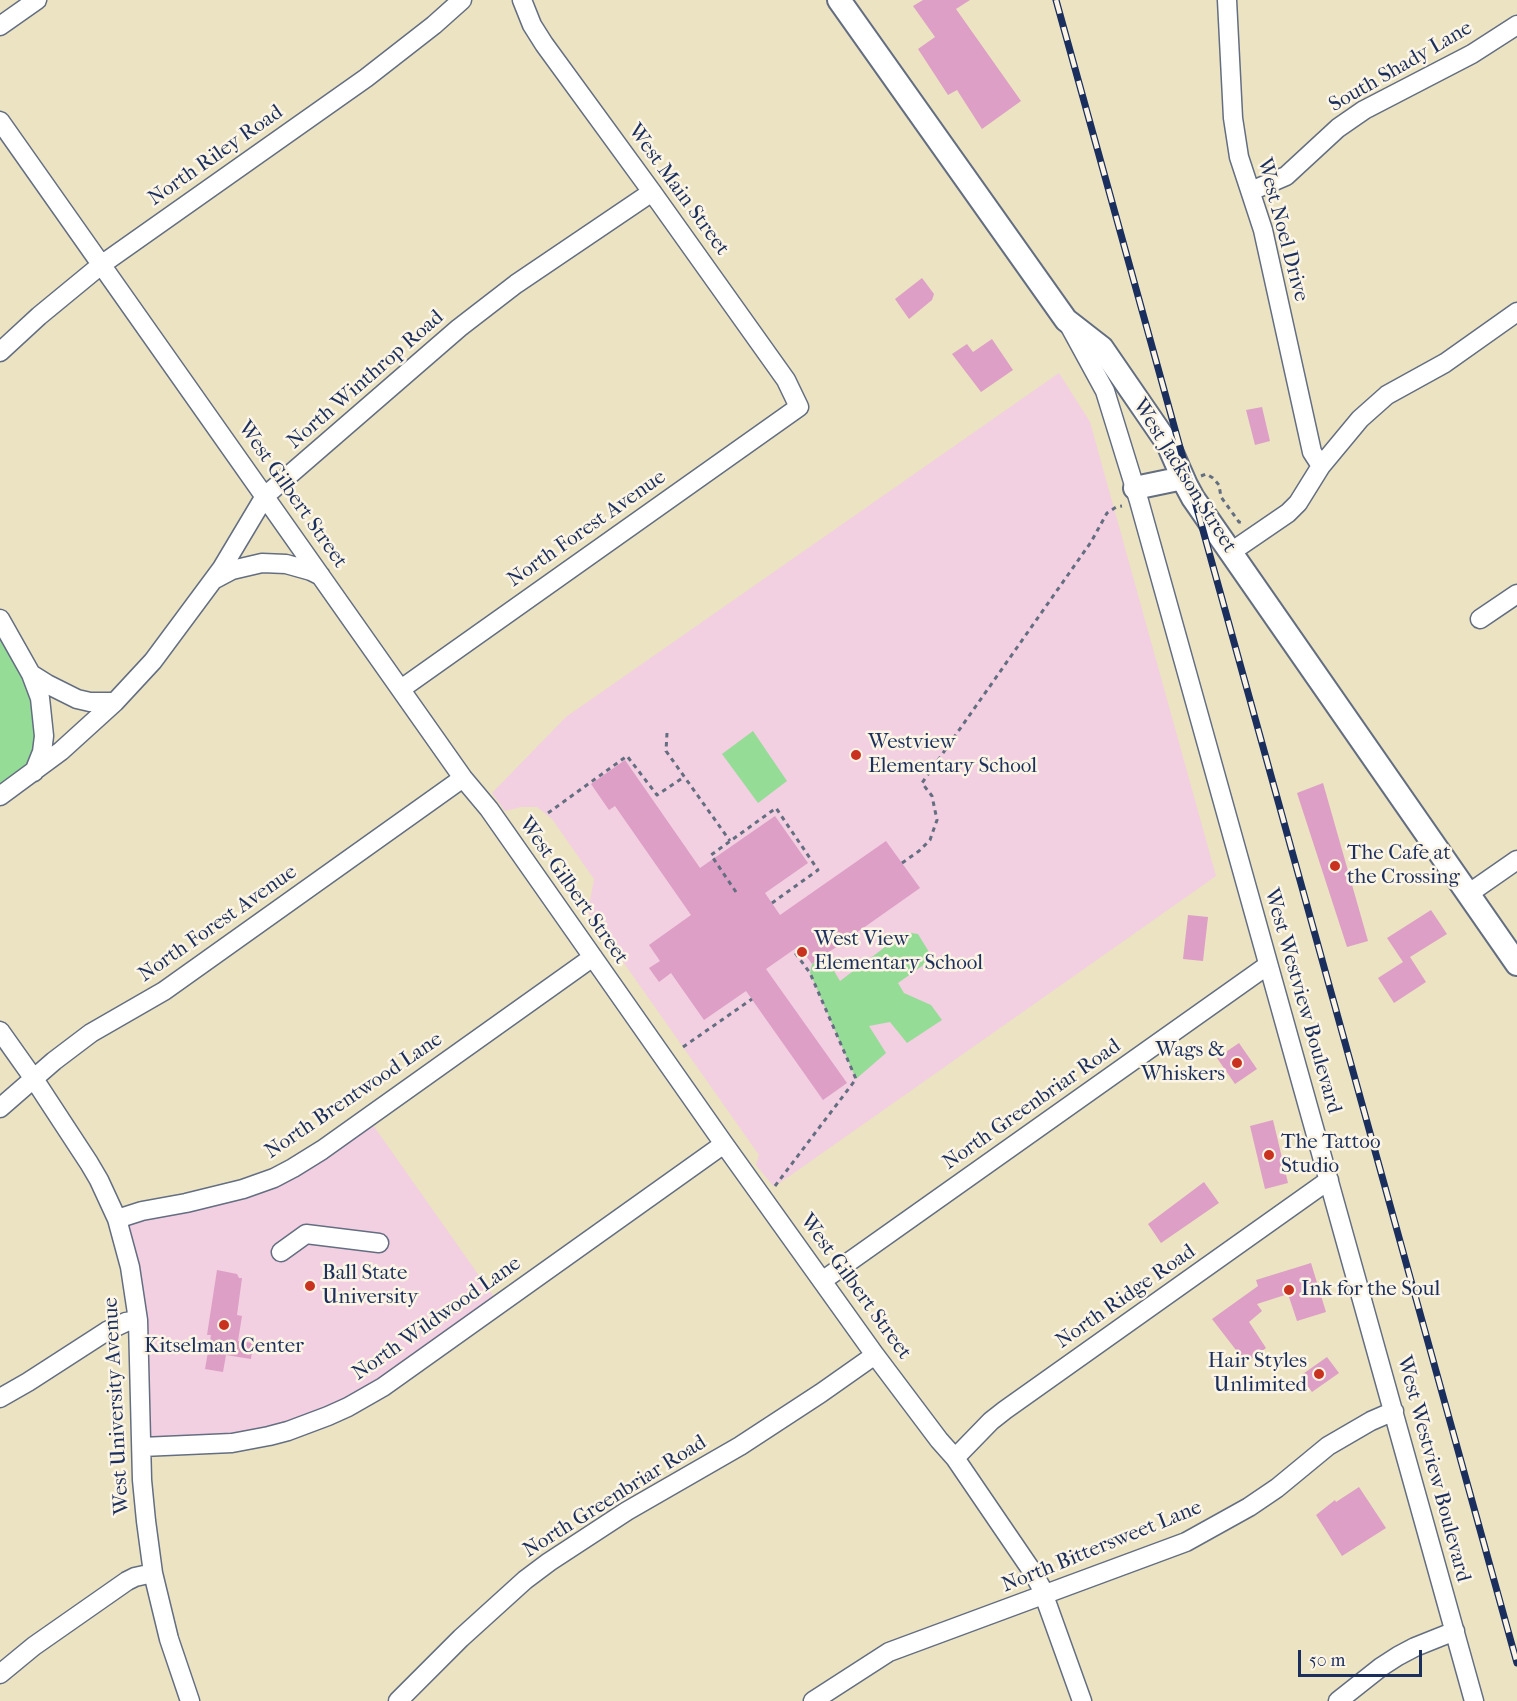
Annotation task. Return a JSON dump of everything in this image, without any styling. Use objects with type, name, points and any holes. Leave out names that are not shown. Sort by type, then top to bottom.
[{"type":"main road","name":"West Jackson Street","points":[[839,0],[1066,320],[1102,348],[1190,478],[1193,498],[1517,964]]},
{"type":"main road","points":[[1128,497],[1190,478]]},
{"type":"street","points":[[0,26],[37,0]]},
{"type":"street","name":"North Riley Road","points":[[0,352],[39,316],[101,265],[366,78],[462,0]]},
{"type":"street","name":"West Main Street","points":[[522,0],[532,25],[544,44],[786,380],[799,407]]},
{"type":"street","name":"West Noel Drive","points":[[1227,0],[1235,134],[1239,157],[1263,230],[1312,452],[1321,466]]},
{"type":"street","name":"South Shady Lane","points":[[1251,191],[1286,176],[1338,128],[1364,110],[1473,54],[1517,25]]},
{"type":"street","name":"West Gilbert Street","points":[[0,122],[463,778],[489,809],[724,1144],[876,1355],[955,1458],[1032,1571],[1044,1595],[1082,1701]]},
{"type":"street","name":"North Winthrop Road","points":[[0,796],[61,751],[115,702],[153,661],[213,580],[265,496],[467,322],[516,284],[652,192]]},
{"type":"street","points":[[1232,552],[1288,513],[1298,503],[1321,466],[1360,419],[1388,395],[1445,363],[1517,312]]},
{"type":"street","name":"West Westview Boulevard","points":[[1066,320],[1105,391],[1128,497],[1268,965],[1474,1701]]},
{"type":"street","name":"North Forest Avenue","points":[[401,689],[799,407]]},
{"type":"street","points":[[213,580],[232,570],[262,563],[286,564],[311,570],[321,576]]},
{"type":"street","points":[[1480,619],[1517,594]]},
{"type":"street","points":[[0,619],[31,674],[40,698],[44,736],[42,752],[34,772]]},
{"type":"street","points":[[31,674],[77,699],[90,702],[115,702]]},
{"type":"street","name":"North Forest Avenue","points":[[0,1108],[54,1061],[91,1033],[164,991],[463,778]]},
{"type":"street","points":[[1468,894],[1517,860]]},
{"type":"street","name":"North Brentwood Lane","points":[[117,1219],[142,1211],[243,1189],[274,1178],[293,1168],[322,1150],[592,957]]},
{"type":"street","name":"North Greenbriar Road","points":[[822,1281],[1268,965]]},
{"type":"street","name":"West University Avenue","points":[[0,1031],[94,1171],[117,1219],[130,1267],[138,1320],[142,1480],[153,1572],[169,1639],[190,1701]]},
{"type":"street","name":"North Wildwood Lane","points":[[142,1447],[232,1443],[269,1436],[288,1431],[348,1407],[383,1387],[724,1144]]},
{"type":"street","name":"North Ridge Road","points":[[955,1458],[1005,1410],[1329,1180]]},
{"type":"street","points":[[281,1252],[306,1234],[379,1243]]},
{"type":"street","points":[[0,1398],[107,1331],[126,1322],[138,1320]]},
{"type":"street","name":"North Greenbriar Road","points":[[398,1701],[461,1638],[525,1580],[549,1562],[627,1511],[740,1446],[876,1355]]},
{"type":"street","name":"North Bittersweet Lane","points":[[813,1701],[889,1652],[1185,1542],[1230,1519],[1277,1488],[1328,1446],[1371,1421],[1394,1411]]},
{"type":"street","points":[[0,1674],[34,1646],[127,1581],[153,1572]]},
{"type":"street","points":[[1338,1701],[1398,1656],[1455,1631]]},
{"type":"path","points":[[1190,478],[1206,474],[1213,478],[1219,485],[1221,496],[1239,522],[1246,524]]},
{"type":"path","points":[[902,863],[930,840],[937,820],[932,796],[922,783],[1091,542],[1107,513],[1128,497]]},
{"type":"path","points":[[667,733],[666,751],[730,841]]},
{"type":"path","points":[[548,813],[627,756],[657,795],[684,777]]},
{"type":"path","points":[[736,892],[711,855],[776,808],[818,870],[772,903]]},
{"type":"path","points":[[774,1187],[855,1078],[810,973],[793,950]]},
{"type":"path","points":[[682,1047],[752,999]]},
{"type":"shaded area","name":"Westview Elementary School","points":[[1059,373],[1090,422],[1216,876],[774,1187],[756,1165],[759,1155],[588,912],[594,879],[552,819],[537,807],[521,807],[505,811],[492,793],[566,717]]},
{"type":"shaded area","name":"Ball State University","points":[[368,1118],[499,1304],[383,1387],[288,1431],[142,1447],[138,1320],[117,1219],[243,1189]]},
{"type":"green space","points":[[0,634],[32,699],[36,727],[34,748],[27,766],[0,789]]},
{"type":"green space","points":[[753,731],[787,781],[758,803],[722,754]]},
{"type":"green space","points":[[905,932],[918,934],[929,952],[929,961],[898,983],[904,993],[931,1005],[942,1020],[907,1043],[890,1022],[869,1026],[886,1053],[856,1079],[810,973],[812,964],[825,956],[840,981]]},
{"type":"building","points":[[923,0],[970,0],[956,9],[1021,101],[982,129],[957,90],[948,95],[918,49],[935,37],[913,6]]},
{"type":"building","points":[[922,278],[934,294],[932,300],[909,319],[895,299]]},
{"type":"building","points":[[992,339],[1013,370],[981,392],[952,354],[967,344],[973,352]]},
{"type":"building","points":[[1262,407],[1270,441],[1255,445],[1246,410]]},
{"type":"building","name":"Westview Elementary School","points":[[625,760],[700,868],[775,816],[808,863],[765,893],[780,915],[886,841],[920,888],[812,964],[799,946],[766,969],[847,1083],[823,1100],[746,991],[704,1020],[671,973],[659,982],[649,968],[660,961],[649,945],[691,915],[615,806],[609,810],[591,784]]},
{"type":"building","points":[[1323,783],[1368,941],[1347,947],[1297,793]]},
{"type":"building","points":[[1431,910],[1447,934],[1410,957],[1426,982],[1394,1003],[1378,978],[1403,962],[1387,938]]},
{"type":"building","points":[[1188,915],[1208,917],[1203,961],[1183,959]]},
{"type":"building","name":"Wags & Whiskers","points":[[1239,1043],[1257,1069],[1235,1084],[1217,1058]]},
{"type":"building","name":"The Tattoo Studio","points":[[1273,1120],[1288,1183],[1265,1189],[1250,1126]]},
{"type":"building","points":[[1204,1182],[1219,1203],[1161,1243],[1148,1224]]},
{"type":"building","points":[[1311,1263],[1326,1312],[1297,1321],[1288,1294],[1257,1304],[1262,1311],[1249,1322],[1266,1348],[1246,1363],[1212,1319],[1258,1286],[1256,1280]]},
{"type":"building","name":"Kitselman Center","points":[[217,1270],[237,1274],[239,1278],[242,1278],[237,1315],[242,1316],[238,1341],[253,1343],[251,1359],[226,1355],[223,1372],[205,1369],[211,1335],[207,1335]]},
{"type":"building","name":"Hair Styles Unlimited","points":[[1327,1357],[1339,1373],[1312,1392],[1300,1376]]},
{"type":"building","points":[[1359,1487],[1386,1528],[1342,1556],[1316,1515],[1335,1500],[1336,1502]]},
{"type":"railway","points":[[1056,0],[1517,1663]]},
{"type":"place","name":"Westview Elementary School","points":[[856,755]]},
{"type":"place","name":"The Cafe at the Crossing","points":[[1335,866]]},
{"type":"place","name":"West View Elementary School","points":[[802,952]]},
{"type":"place","name":"Wags & Whiskers","points":[[1237,1063]]},
{"type":"place","name":"The Tattoo Studio","points":[[1269,1155]]},
{"type":"place","name":"Ball State University","points":[[310,1286]]},
{"type":"place","name":"Ink for the Soul","points":[[1289,1290]]},
{"type":"place","name":"Kitselman Center","points":[[224,1325]]},
{"type":"place","name":"Hair Styles Unlimited","points":[[1319,1374]]}]
